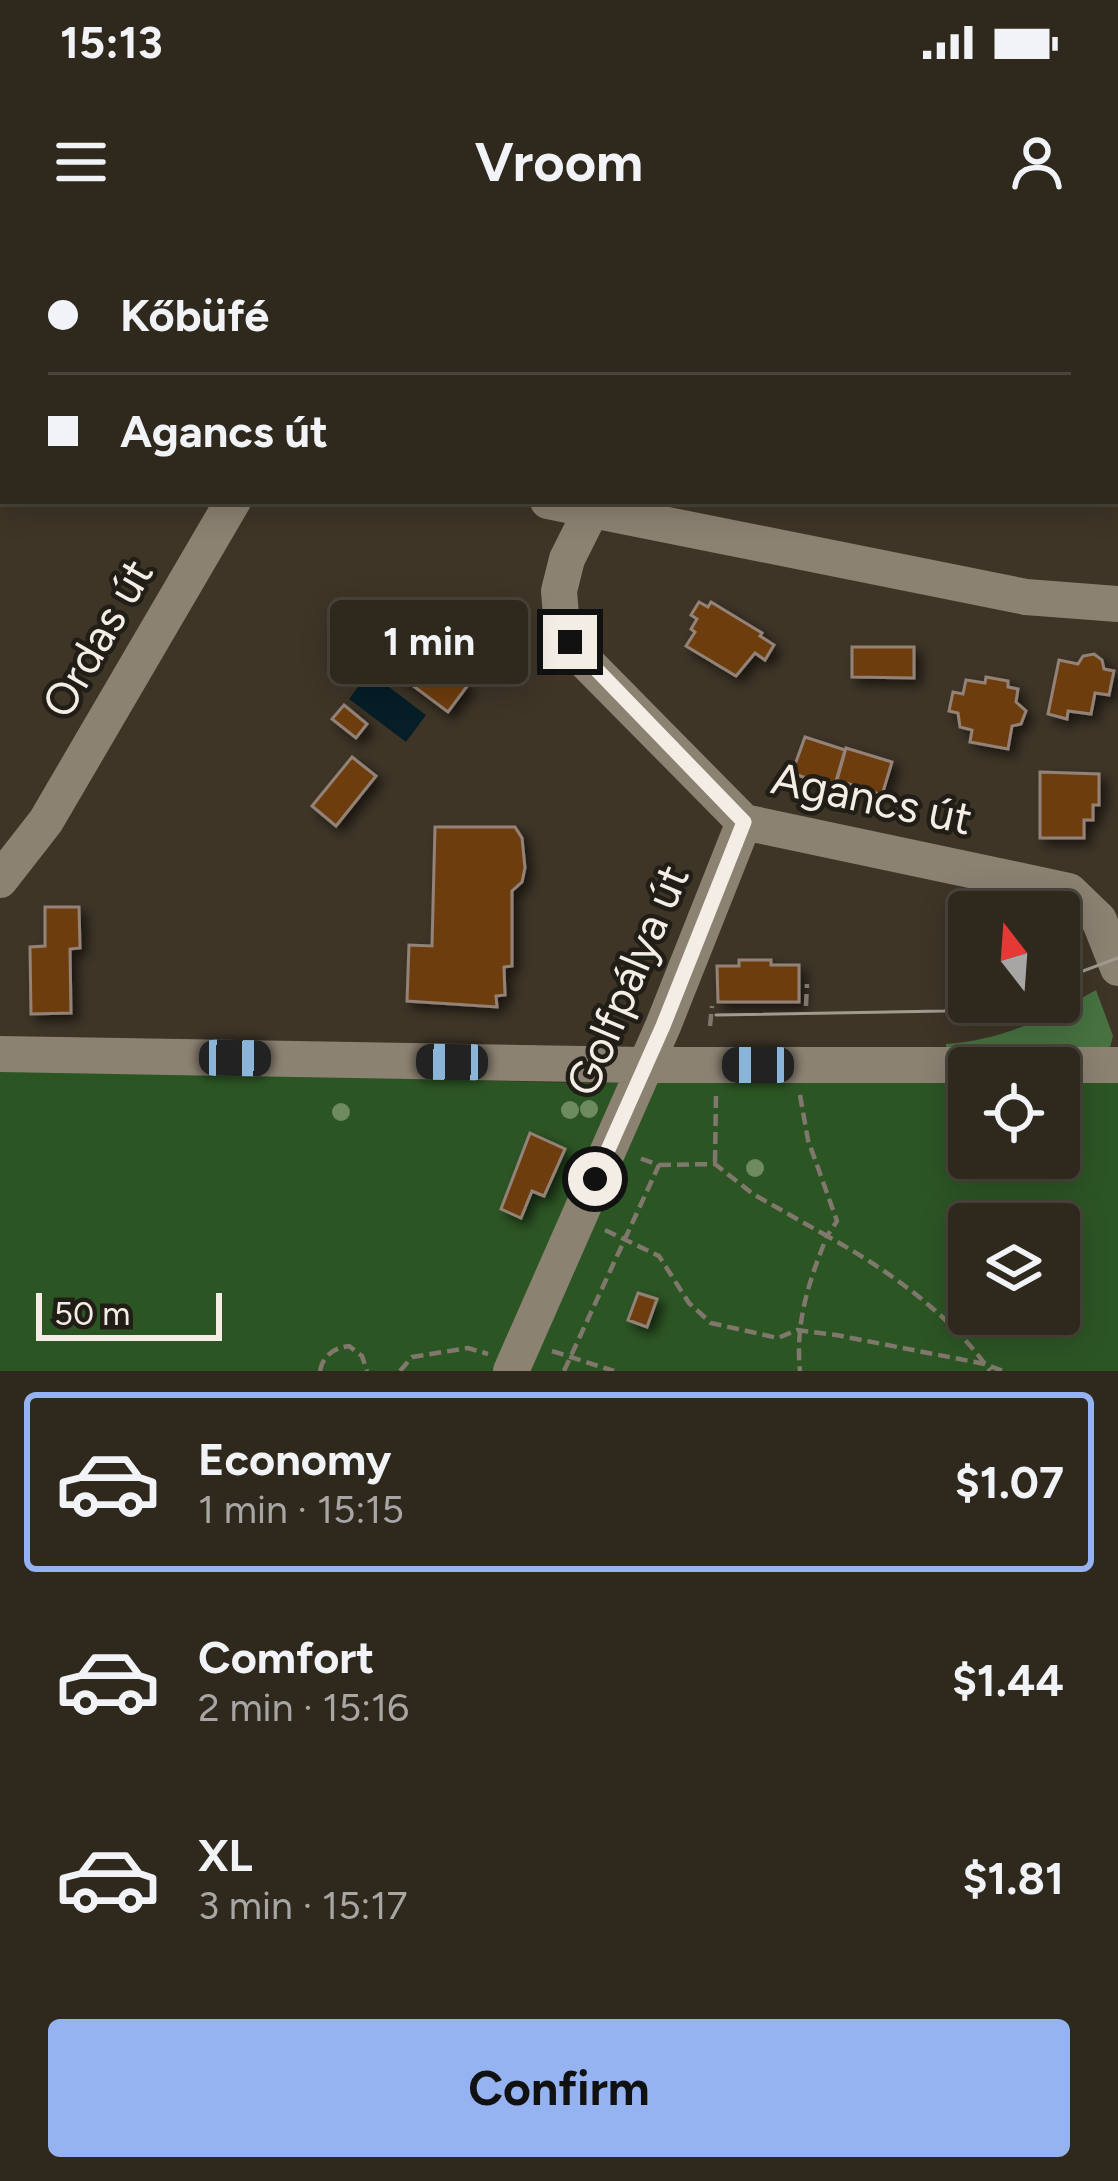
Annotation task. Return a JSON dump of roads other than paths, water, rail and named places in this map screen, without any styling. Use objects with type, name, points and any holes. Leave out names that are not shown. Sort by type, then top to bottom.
[{"type":"street","name":"Ordas út","points":[[0,880],[46,821],[231,504]]},
{"type":"street","points":[[591,504],[1026,597],[1118,604]]},
{"type":"street","name":"Agancs út","points":[[591,504],[559,591],[562,628],[585,661],[744,822],[1053,886],[1078,897],[1099,920],[1118,968]]},
{"type":"street","name":"Golfpálya út","points":[[517,1357],[744,822]]},
{"type":"street","points":[[0,1054],[716,1066],[1118,1064]]},
{"type":"water","points":[[369,672],[426,715],[406,742],[349,699]]},
{"type":"tram line","points":[[1080,972],[1118,958]]},
{"type":"tram line","points":[[716,1015],[948,1010]]}]
